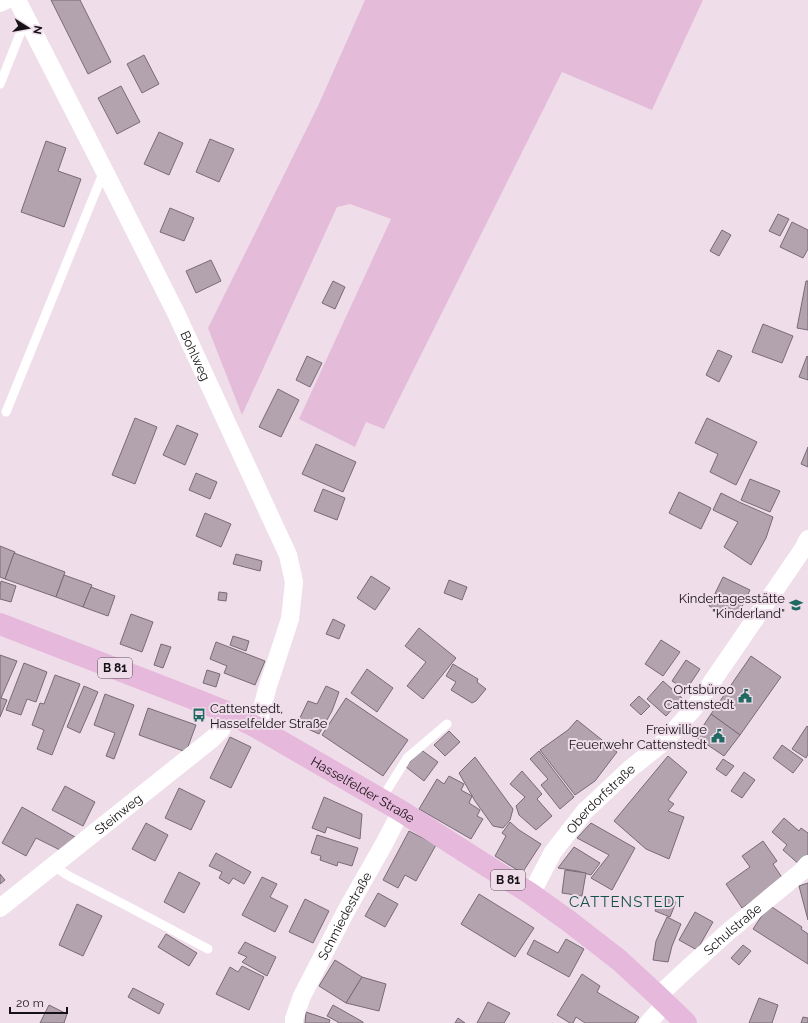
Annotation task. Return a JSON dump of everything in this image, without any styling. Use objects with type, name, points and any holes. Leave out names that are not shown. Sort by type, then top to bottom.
[{"type":"main road","name":"Hasselfelder Straße","points":[[0,624],[229,713],[256,727],[401,811],[531,894],[570,922],[618,960],[662,999],[686,1023]]},
{"type":"street","points":[[0,3],[6,0]]},
{"type":"street","name":"Bohlweg","points":[[17,0],[176,313],[288,555],[294,582],[290,619],[267,688],[256,727]]},
{"type":"street","name":"Oberdorfstraße","points":[[531,894],[554,852],[585,811],[665,740],[694,708],[806,546]]},
{"type":"street","name":"Steinweg","points":[[0,908],[212,739],[221,730],[229,713]]},
{"type":"street","name":"Schmiedestraße","points":[[294,1023],[302,996],[346,911],[401,811]]},
{"type":"street","name":"Schulstraße","points":[[648,1023],[662,999],[688,968],[801,872],[808,864]]},
{"type":"lane","points":[[0,84],[26,18]]},
{"type":"lane","points":[[6,412],[104,170]]},
{"type":"lane","points":[[381,800],[407,758],[447,724]]},
{"type":"lane","points":[[54,866],[67,875],[129,906],[208,949]]},
{"type":"shaded area","points":[[365,0],[703,0],[652,110],[562,72],[384,429],[366,422],[355,447],[299,419],[391,219],[350,204],[337,207],[242,415],[208,328],[318,106]]},
{"type":"building","points":[[51,0],[80,0],[111,62],[88,74]]},
{"type":"building","points":[[144,55],[159,84],[142,93],[127,64]]},
{"type":"building","points":[[121,86],[140,122],[117,134],[98,98]]},
{"type":"building","points":[[159,132],[183,143],[169,175],[144,164]]},
{"type":"building","points":[[210,139],[234,149],[219,182],[196,172]]},
{"type":"building","points":[[46,141],[66,148],[58,171],[81,179],[64,227],[21,212]]},
{"type":"building","points":[[170,208],[194,218],[184,241],[160,232]]},
{"type":"building","points":[[778,214],[789,219],[780,236],[769,231]]},
{"type":"building","points":[[792,222],[808,230],[808,249],[803,258],[780,247]]},
{"type":"building","points":[[722,230],[731,235],[719,256],[710,251]]},
{"type":"building","points":[[211,260],[221,281],[196,293],[186,271]]},
{"type":"building","points":[[333,281],[345,287],[335,309],[322,303]]},
{"type":"building","points":[[806,281],[808,281],[808,330],[797,328]]},
{"type":"building","points":[[763,324],[793,336],[782,363],[752,352]]},
{"type":"building","points":[[718,350],[732,356],[719,382],[706,375]]},
{"type":"building","points":[[307,356],[322,363],[310,387],[296,380]]},
{"type":"building","points":[[807,356],[808,357],[808,380],[799,377]]},
{"type":"building","points":[[278,389],[299,400],[281,437],[259,427]]},
{"type":"building","points":[[135,418],[157,427],[135,484],[112,475]]},
{"type":"building","points":[[707,418],[757,442],[736,485],[710,472],[718,454],[695,443]]},
{"type":"building","points":[[177,425],[198,434],[185,465],[163,455]]},
{"type":"building","points":[[316,444],[356,462],[343,492],[302,474]]},
{"type":"building","points":[[808,447],[808,467],[801,464]]},
{"type":"building","points":[[196,473],[217,482],[210,499],[189,490]]},
{"type":"building","points":[[750,479],[780,491],[770,512],[741,500]]},
{"type":"building","points":[[323,489],[345,498],[337,520],[314,511]]},
{"type":"building","points":[[679,492],[711,508],[701,529],[669,513]]},
{"type":"building","points":[[721,493],[773,517],[766,538],[751,565],[724,547],[738,522],[713,510]]},
{"type":"building","points":[[205,513],[231,524],[221,547],[196,536]]},
{"type":"building","points":[[0,546],[15,552],[5,579],[0,577]]},
{"type":"building","points":[[14,553],[65,572],[56,597],[5,579]]},
{"type":"building","points":[[236,554],[262,561],[260,571],[233,564]]},
{"type":"building","points":[[64,575],[92,585],[83,607],[56,597]]},
{"type":"building","points":[[371,576],[390,588],[375,610],[357,598]]},
{"type":"building","points":[[723,577],[750,590],[736,619],[709,606]]},
{"type":"building","points":[[449,580],[467,587],[462,600],[444,593]]},
{"type":"building","points":[[1,581],[16,586],[11,602],[0,599]]},
{"type":"building","points":[[91,587],[115,596],[108,616],[83,607]]},
{"type":"building","points":[[219,592],[227,593],[226,601],[218,600]]},
{"type":"building","points":[[131,614],[153,622],[142,652],[120,644]]},
{"type":"building","points":[[333,619],[345,625],[339,639],[326,634]]},
{"type":"building","points":[[419,628],[456,658],[423,699],[407,686],[426,662],[405,646]]},
{"type":"building","points":[[233,636],[249,641],[246,651],[230,645]]},
{"type":"building","points":[[661,640],[680,652],[663,676],[645,664]]},
{"type":"building","points":[[216,642],[265,661],[255,685],[224,673],[227,666],[210,659]]},
{"type":"building","points":[[161,644],[171,647],[163,668],[154,665]]},
{"type":"building","points":[[0,655],[17,661],[1,698],[7,700],[0,717]]},
{"type":"building","points":[[751,656],[781,677],[740,735],[711,714]]},
{"type":"building","points":[[686,660],[700,669],[686,690],[672,681]]},
{"type":"building","points":[[24,663],[47,672],[36,702],[27,699],[21,715],[6,710]]},
{"type":"building","points":[[453,664],[478,679],[477,682],[486,689],[476,701],[472,703],[451,690],[456,682],[446,676]]},
{"type":"building","points":[[367,669],[393,688],[377,712],[351,693]]},
{"type":"building","points":[[207,670],[220,674],[216,687],[203,683]]},
{"type":"building","points":[[55,675],[80,684],[52,755],[37,749],[44,730],[32,725],[40,703],[44,704]]},
{"type":"building","points":[[663,681],[682,698],[666,716],[647,699]]},
{"type":"building","points":[[84,686],[98,692],[80,733],[67,727]]},
{"type":"building","points":[[326,686],[339,692],[332,711],[319,734],[297,724],[308,701],[317,704]]},
{"type":"building","points":[[105,694],[134,705],[114,759],[106,756],[115,733],[94,725]]},
{"type":"building","points":[[639,696],[650,706],[641,715],[630,705]]},
{"type":"building","points":[[346,698],[408,740],[383,776],[322,735]]},
{"type":"building","points":[[148,708],[196,725],[186,752],[139,735]]},
{"type":"building","name":"Freiwillige Feuerwehr Cattenstedt","points":[[711,714],[740,735],[724,756],[696,737]]},
{"type":"building","points":[[577,720],[617,752],[595,781],[575,795],[540,750],[568,730]]},
{"type":"building","points":[[807,726],[808,754],[806,758],[792,749]]},
{"type":"building","points":[[449,731],[460,742],[445,756],[434,745]]},
{"type":"building","points":[[230,737],[251,747],[231,788],[210,778]]},
{"type":"building","points":[[782,745],[803,760],[793,773],[773,758]]},
{"type":"building","points":[[420,749],[438,762],[424,781],[406,767]]},
{"type":"building","points":[[539,751],[574,797],[560,809],[541,785],[548,779],[530,759]]},
{"type":"building","points":[[668,756],[687,772],[668,800],[674,804],[668,811],[684,817],[669,859],[646,849],[614,821]]},
{"type":"building","points":[[475,757],[513,809],[510,820],[503,828],[493,826],[475,801],[459,773]]},
{"type":"building","points":[[723,759],[734,766],[726,776],[716,769]]},
{"type":"building","points":[[522,771],[542,794],[537,799],[552,816],[536,830],[519,815],[516,806],[525,797],[510,784]]},
{"type":"building","points":[[744,772],[755,780],[742,798],[731,791]]},
{"type":"building","points":[[449,776],[464,784],[461,790],[472,796],[469,803],[480,810],[477,816],[483,819],[471,839],[419,809],[437,779],[444,784]]},
{"type":"building","points":[[65,786],[95,802],[83,826],[52,810]]},
{"type":"building","points":[[179,788],[205,801],[191,830],[165,818]]},
{"type":"building","points":[[324,797],[362,814],[360,839],[327,827],[325,833],[312,828]]},
{"type":"building","points":[[22,807],[75,837],[60,850],[36,838],[26,856],[2,843]]},
{"type":"building","points":[[784,818],[799,831],[801,828],[808,833],[808,858],[801,866],[783,850],[787,845],[772,832]]},
{"type":"building","points":[[510,822],[519,830],[541,844],[522,873],[495,856],[506,836],[502,833]]},
{"type":"building","points":[[146,823],[168,835],[155,861],[132,849]]},
{"type":"building","points":[[591,823],[635,848],[612,890],[591,878],[609,855],[577,838]]},
{"type":"building","points":[[409,831],[436,845],[416,881],[405,875],[398,888],[383,880]]},
{"type":"building","points":[[317,835],[358,848],[352,866],[338,862],[337,866],[320,860],[321,856],[311,853]]},
{"type":"building","points":[[763,841],[777,861],[773,864],[783,879],[742,908],[726,884],[750,867],[742,856]]},
{"type":"building","points":[[574,847],[600,863],[591,875],[558,868]]},
{"type":"building","points":[[216,853],[251,872],[244,884],[233,878],[229,884],[219,878],[222,872],[209,866]]},
{"type":"building","points":[[565,870],[586,873],[582,896],[562,893]]},
{"type":"building","points":[[179,872],[200,883],[184,913],[164,902]]},
{"type":"building","points":[[0,874],[5,880],[0,884]]},
{"type":"building","points":[[262,877],[277,884],[270,897],[288,906],[275,932],[242,915]]},
{"type":"building","points":[[808,883],[808,920],[799,886]]},
{"type":"building","points":[[378,893],[398,904],[385,927],[365,916]]},
{"type":"building","points":[[479,894],[534,928],[515,957],[461,924]]},
{"type":"building","points":[[662,896],[676,902],[670,917],[655,911]]},
{"type":"building","points":[[305,899],[329,911],[313,943],[289,932]]},
{"type":"building","points":[[77,904],[102,916],[83,956],[59,945]]},
{"type":"building","points":[[769,905],[802,927],[801,929],[808,934],[808,964],[753,929]]},
{"type":"building","points":[[695,912],[713,922],[697,950],[679,940]]},
{"type":"building","points":[[667,917],[681,924],[672,946],[668,962],[653,960],[656,941]]},
{"type":"building","points":[[166,934],[197,953],[189,966],[158,947]]},
{"type":"building","points":[[566,939],[584,949],[569,977],[527,954],[534,940],[558,953]]},
{"type":"building","points":[[245,942],[276,957],[267,976],[242,962],[247,957],[238,953]]},
{"type":"building","points":[[743,945],[751,951],[739,965],[731,958]]},
{"type":"building","points":[[335,960],[362,977],[346,1003],[319,986]]},
{"type":"building","points":[[242,966],[264,977],[249,1010],[216,994],[230,967],[238,972]]},
{"type":"building","points":[[582,974],[600,986],[597,992],[639,1017],[635,1023],[585,1023],[576,1017],[573,1023],[570,1023],[557,1015]]},
{"type":"building","points":[[362,977],[386,984],[379,1011],[346,1003]]},
{"type":"building","points":[[133,988],[164,1004],[159,1014],[128,997]]},
{"type":"building","points":[[759,998],[778,1005],[772,1023],[749,1023]]},
{"type":"building","points":[[488,1002],[510,1013],[504,1023],[477,1023]]},
{"type":"building","points":[[49,1005],[67,1014],[64,1023],[40,1023]]},
{"type":"building","points":[[333,1005],[363,1023],[338,1023],[327,1016]]},
{"type":"building","points":[[306,1012],[330,1020],[329,1023],[305,1023]]},
{"type":"building","points":[[803,1017],[808,1018],[808,1023],[801,1023]]},
{"type":"building","points":[[458,1018],[465,1023],[455,1023]]},
{"type":"place","name":"Kindertagesstätte \"Kinderland\"","points":[[796,605]]},
{"type":"place","name":"Ortsbüroo Cattenstedt","points":[[745,696]]},
{"type":"place","name":"Cattenstedt, Hasselfelder Straße","points":[[199,715]]},
{"type":"place","name":"Freiwillige Feuerwehr Cattenstedt","points":[[718,736]]},
{"type":"district","name":"CATTENSTEDT","points":[[627,902]]}]
